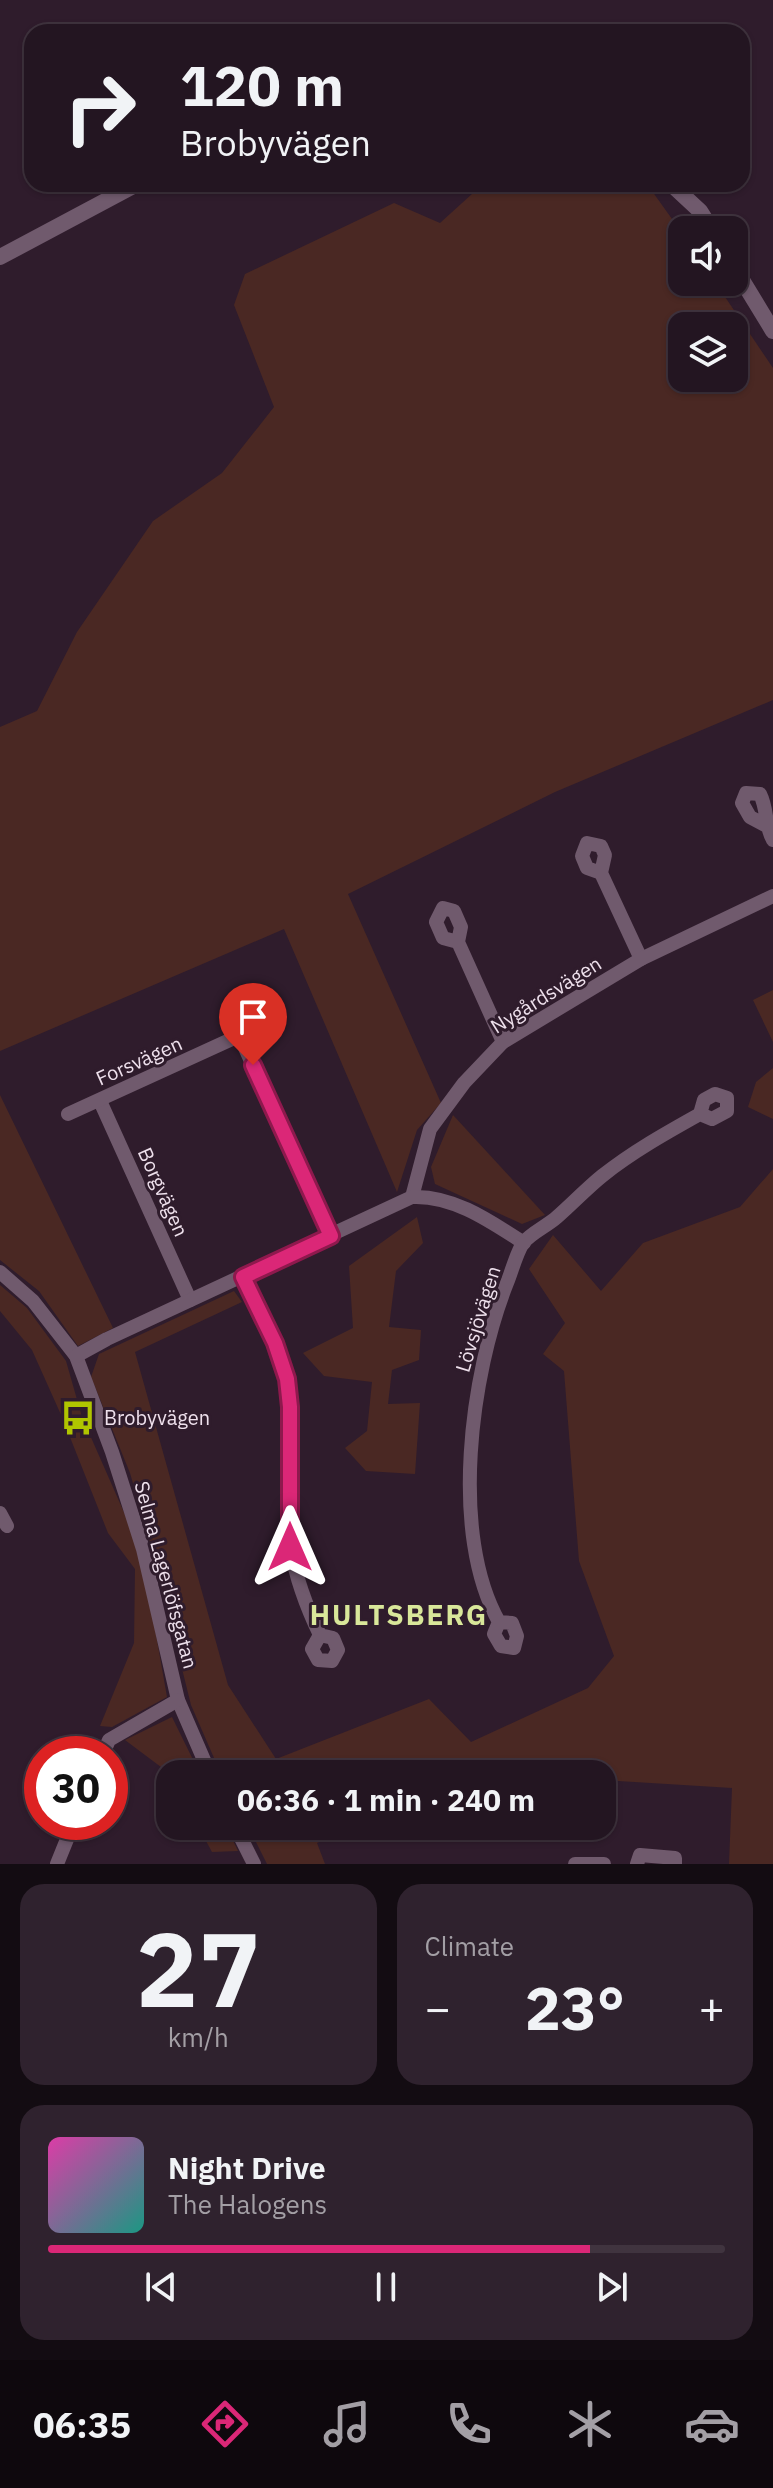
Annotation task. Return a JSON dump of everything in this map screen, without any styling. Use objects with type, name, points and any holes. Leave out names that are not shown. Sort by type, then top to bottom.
[{"type":"street","points":[[0,257],[122,192]]},
{"type":"street","points":[[680,192],[703,216]]},
{"type":"street","points":[[748,290],[773,331]]},
{"type":"street","points":[[765,825],[773,840]]},
{"type":"street","points":[[601,873],[641,959]]},
{"type":"street","name":"Nygårdsvägen","points":[[412,1197],[430,1129],[464,1083],[503,1042],[641,959],[773,896]]},
{"type":"street","points":[[458,942],[503,1042]]},
{"type":"street","name":"Forsvägen","points":[[68,1114],[269,1022]]},
{"type":"street","points":[[240,1037],[331,1236]]},
{"type":"street","name":"Borgvägen","points":[[100,1101],[190,1300]]},
{"type":"street","name":"Lövsjövägen","points":[[499,1622],[475,1552],[470,1484],[473,1425],[483,1360],[502,1296],[524,1243],[602,1176],[657,1138],[700,1114]]},
{"type":"street","points":[[76,1356],[412,1197],[428,1196],[466,1209],[524,1243]]},
{"type":"street","name":"Selma Lagerlöfsgatan","points":[[0,1272],[33,1301],[76,1356],[112,1452],[143,1549],[178,1700],[204,1760]]},
{"type":"street","points":[[243,1277],[275,1343],[287,1379],[290,1407],[290,1547],[304,1601],[320,1635]]},
{"type":"street","points":[[116,1736],[178,1700]]},
{"type":"street","points":[[57,1864],[67,1840]]},
{"type":"street","points":[[242,1840],[254,1864]]},
{"type":"street","points":[[637,1864],[640,1855],[675,1858],[675,1864]]},
{"type":"street","points":[[575,1864],[604,1864]]},
{"type":"shaded area","points":[[474,192],[653,192],[670,216],[668,296],[724,296],[735,312],[668,312],[668,392],[748,392],[748,331],[773,368],[773,700],[555,792],[348,894],[441,1103],[417,1130],[397,1192],[284,929],[0,1051],[0,727],[37,711],[77,632],[153,521],[222,473],[274,407],[234,305],[245,274],[394,203],[440,223]]},
{"type":"shaded area","points":[[773,990],[773,1042],[753,1000]]},
{"type":"shaded area","points":[[773,1068],[773,1119],[748,1107],[756,1082]]},
{"type":"shaded area","points":[[0,1095],[113,1328],[78,1346],[39,1291],[0,1260]]},
{"type":"shaded area","points":[[453,1115],[545,1215],[522,1224],[435,1184],[431,1167]]},
{"type":"shaded area","points":[[773,1169],[773,1864],[729,1864],[732,1788],[616,1781],[616,1760],[215,1760],[191,1705],[130,1473],[91,1377],[99,1354],[234,1291],[242,1302],[135,1352],[228,1685],[276,1759],[429,1699],[471,1742],[588,1688],[614,1656],[579,1561],[564,1371],[543,1354],[565,1323],[529,1269],[553,1235],[601,1291],[643,1243],[740,1207]]},
{"type":"shaded area","points":[[417,1217],[423,1243],[396,1271],[389,1327],[421,1330],[419,1360],[392,1370],[388,1404],[420,1403],[415,1474],[366,1471],[345,1448],[367,1431],[372,1382],[324,1376],[303,1353],[353,1328],[349,1266]]},
{"type":"shaded area","points":[[0,1285],[27,1308],[66,1361],[82,1417],[130,1526],[145,1572],[167,1697],[112,1727],[100,1726],[134,1643],[135,1569],[108,1533],[32,1350],[0,1311]]},
{"type":"shaded area","points":[[172,1717],[193,1760],[156,1760],[156,1763],[128,1742],[128,1739]]},
{"type":"shaded area","points":[[206,1840],[233,1840],[238,1851],[212,1852]]},
{"type":"shaded area","points":[[255,1840],[323,1840],[317,1843],[325,1864],[267,1864]]},
{"type":"place","name":"Brobyvägen","points":[[78,1418]]},
{"type":"district","name":"HULTSBERG","points":[[399,1615]]},
{"type":"route","points":[[253,1065],[331,1236],[243,1277],[275,1343],[287,1379],[290,1407],[290,1547]]}]
